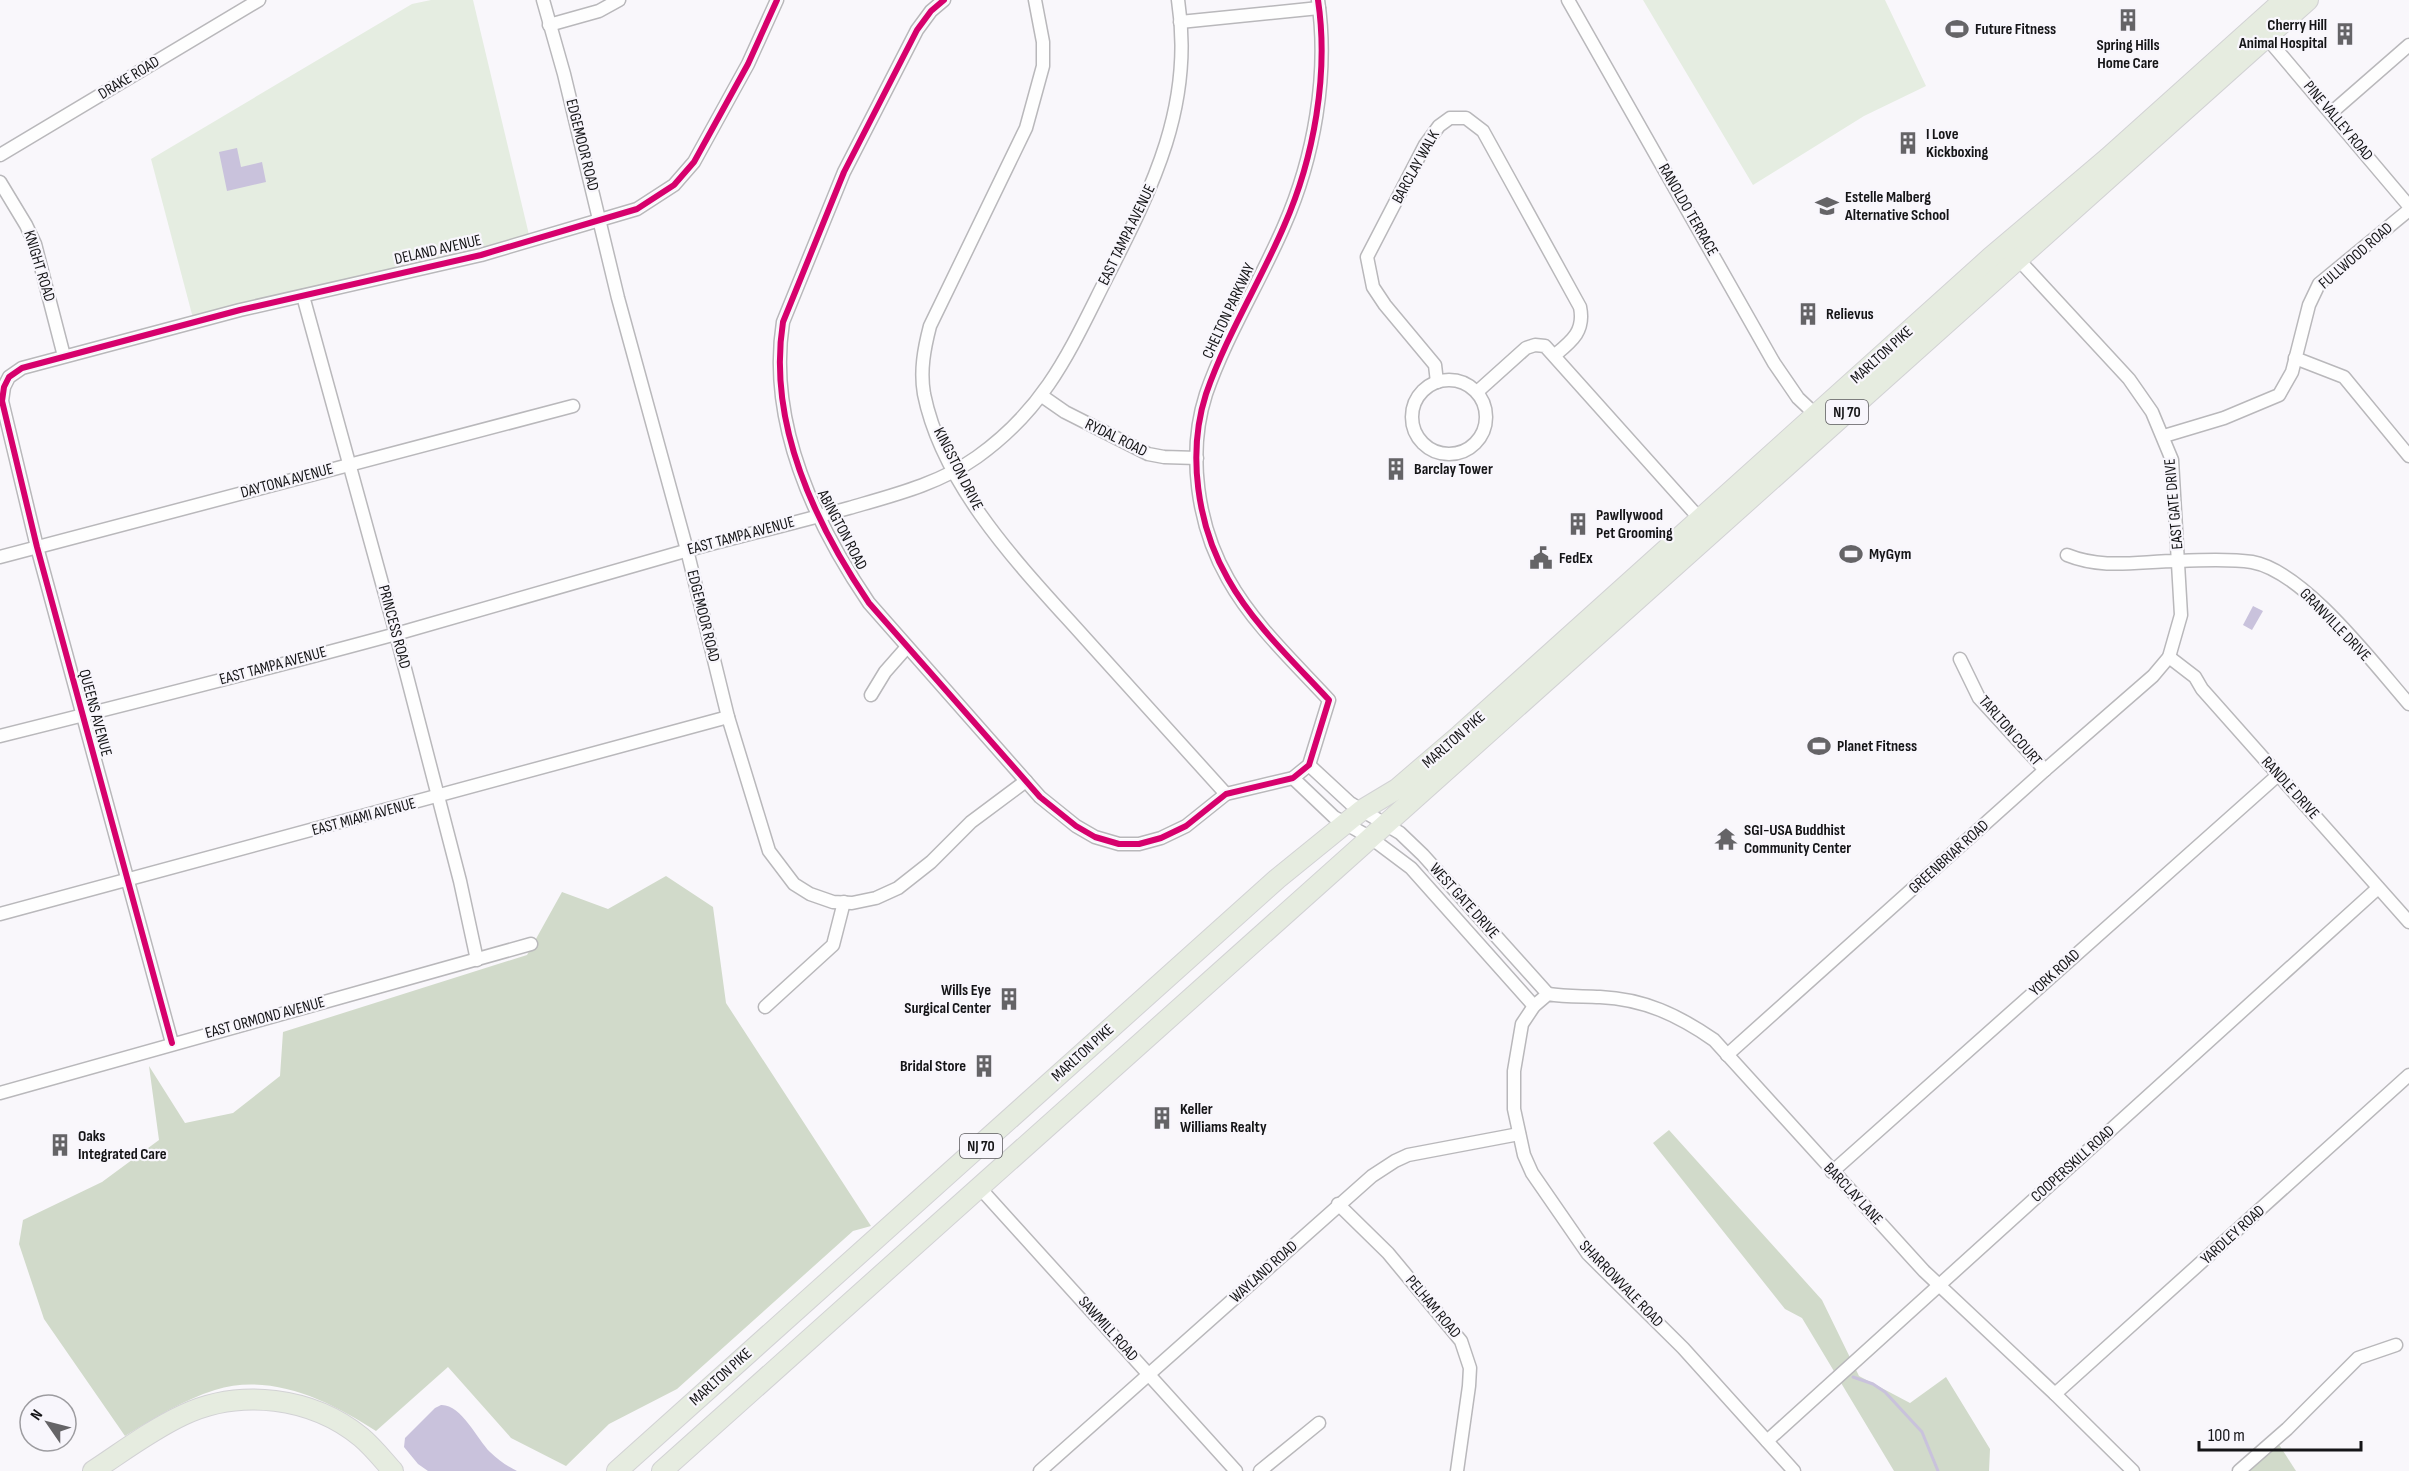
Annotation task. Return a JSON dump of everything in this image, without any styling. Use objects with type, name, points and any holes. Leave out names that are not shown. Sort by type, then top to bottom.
[{"type":"highway","name":"MARLTON PIKE","points":[[617,1471],[1277,879],[1359,831],[1397,789],[1990,258],[2108,158],[2284,0]]},
{"type":"highway","name":"MARLTON PIKE","points":[[662,1471],[979,1187],[1374,817],[1852,407],[2308,0]]},
{"type":"highway","points":[[1852,407],[1850,399],[1856,388],[1956,300],[1990,258]]},
{"type":"highway","points":[[93,1471],[183,1415],[210,1404],[268,1400],[302,1406],[333,1420],[362,1438],[393,1471]]},
{"type":"street","name":"DRAKE ROAD","points":[[0,155],[259,0]]},
{"type":"street","name":"EDGEMOOR ROAD","points":[[543,0],[564,74],[618,298],[687,550],[728,717],[769,851],[794,884],[810,894],[833,902],[876,898],[898,888],[931,862],[971,822],[1026,781]]},
{"type":"street","points":[[549,25],[598,11],[619,0]]},
{"type":"street","name":"DELAND AVENUE","points":[[4,387],[9,377],[22,368],[64,356],[240,310],[481,255],[637,210],[674,185],[694,162],[747,64],[777,0]]},
{"type":"street","name":"ABINGTON ROAD","points":[[944,0],[931,11],[917,30],[849,162],[783,322],[779,342],[780,383],[789,437],[807,495],[869,603],[1040,797],[1076,826],[1095,837],[1119,844],[1139,844],[1161,838],[1186,826],[1226,794]]},
{"type":"street","name":"KINGSTON DRIVE","points":[[1035,0],[1043,42],[1040,84],[1026,128],[930,326],[924,348],[922,371],[924,394],[940,441],[955,471],[973,504],[1013,558],[1226,794]]},
{"type":"street","name":"EAST TAMPA AVENUE","points":[[0,736],[396,634],[687,550],[916,489],[955,471],[978,457],[1013,428],[1042,396],[1068,356],[1143,206],[1166,150],[1178,103],[1182,71],[1178,0]]},
{"type":"street","name":"RANOLDO TERRACE","points":[[1568,0],[1774,363],[1798,398],[1816,415]]},
{"type":"street","points":[[1180,22],[1319,4]]},
{"type":"street","name":"CHELTON PARKWAY","points":[[1301,771],[1329,700],[1261,625],[1227,578],[1207,528],[1198,483],[1197,458],[1199,427],[1206,394],[1285,225],[1304,172],[1321,67],[1319,4]]},
{"type":"street","name":"PINE VALLEY ROAD","points":[[2266,38],[2409,208]]},
{"type":"street","points":[[2331,113],[2409,45]]},
{"type":"street","name":"BARCLAY WALK","points":[[1437,382],[1436,365],[1384,305],[1373,287],[1367,257],[1425,145],[1439,126],[1450,118],[1466,118],[1483,131],[1580,307],[1581,321],[1578,334],[1555,356]]},
{"type":"street","name":"KNIGHT ROAD","points":[[0,182],[35,244],[64,356]]},
{"type":"street","name":"FULLWOOD ROAD","points":[[2164,436],[2224,418],[2279,395],[2292,372],[2309,305],[2319,284],[2409,208]]},
{"type":"street","name":"EAST GATE DRIVE","points":[[2018,259],[2129,379],[2152,412],[2164,436],[2172,460],[2181,615],[2169,657]]},
{"type":"street","name":"PRINCESS ROAD","points":[[303,296],[348,464],[368,526],[438,797],[477,960]]},
{"type":"street","points":[[1477,392],[1529,346],[1544,346],[1700,519]]},
{"type":"street","points":[[2295,358],[2344,377],[2409,456]]},
{"type":"street","points":[[1458,381],[1477,392],[1486,412],[1486,426],[1477,442],[1465,451],[1451,454],[1431,450],[1420,440],[1415,432],[1412,417],[1415,402],[1421,394],[1437,382],[1458,381]]},
{"type":"street","name":"QUEENS AVENUE","points":[[4,387],[2,401],[37,547],[172,1044]]},
{"type":"street","name":"RYDAL ROAD","points":[[1042,396],[1065,412],[1148,454],[1164,458],[1197,458]]},
{"type":"street","name":"DAYTONA AVENUE","points":[[0,557],[573,406]]},
{"type":"street","name":"GRANVILLE DRIVE","points":[[2067,555],[2094,564],[2106,565],[2179,561],[2252,562],[2279,574],[2320,605],[2409,704]]},
{"type":"street","points":[[871,695],[885,672],[907,647]]},
{"type":"street","name":"GREENBRIAR ROAD","points":[[1727,1055],[2153,676],[2169,657]]},
{"type":"street","name":"RANDLE DRIVE","points":[[2169,657],[2195,677],[2202,689],[2409,922]]},
{"type":"street","name":"TARLTON COURT","points":[[1960,659],[1979,698],[2045,770]]},
{"type":"street","name":"EAST MIAMI AVENUE","points":[[0,914],[728,717]]},
{"type":"street","points":[[1301,771],[1374,817]]},
{"type":"street","points":[[1226,794],[1301,771]]},
{"type":"street","points":[[1301,771],[1334,817],[1359,831]]},
{"type":"street","name":"YORK ROAD","points":[[1832,1172],[2278,775]]},
{"type":"street","name":"WEST GATE DRIVE","points":[[1374,817],[1400,833],[1423,855],[1541,1000]]},
{"type":"street","name":"WEST GATE DRIVE","points":[[1359,831],[1411,868],[1541,1000]]},
{"type":"street","name":"COOPERSKILL ROAD","points":[[1767,1441],[2378,888]]},
{"type":"street","points":[[765,1007],[833,945],[844,902]]},
{"type":"street","name":"EAST ORMOND AVENUE","points":[[0,1093],[531,944]]},
{"type":"street","name":"BARCLAY LANE","points":[[1541,1000],[1564,997],[1602,997],[1656,1007],[1684,1020],[1714,1040],[1832,1172],[1940,1286],[2133,1471]]},
{"type":"street","name":"SHARROWVALE ROAD","points":[[1541,1000],[1522,1024],[1515,1053],[1514,1109],[1519,1134],[1532,1173],[1588,1254],[1683,1348],[1794,1471]]},
{"type":"street","name":"YARDLEY ROAD","points":[[2055,1394],[2409,1075]]},
{"type":"street","name":"WAYLAND ROAD","points":[[1040,1471],[1372,1176],[1408,1155],[1519,1134]]},
{"type":"street","name":"SAWMILL ROAD","points":[[979,1187],[1236,1471]]},
{"type":"street","name":"PELHAM ROAD","points":[[1338,1204],[1388,1253],[1461,1341],[1470,1368],[1457,1471]]},
{"type":"street","points":[[2239,1471],[2287,1429],[2358,1358],[2396,1345]]},
{"type":"street","points":[[1260,1471],[1319,1423]]},
{"type":"shaded area","points":[[431,0],[473,0],[530,239],[194,322],[151,159],[412,4]]},
{"type":"shaded area","points":[[1643,0],[1885,0],[1926,86],[1864,116],[1753,185]]},
{"type":"shaded area","points":[[237,148],[241,167],[262,162],[266,182],[227,191],[219,152]]},
{"type":"shaded area","points":[[2253,606],[2263,611],[2252,630],[2243,625]]},
{"type":"shaded area","points":[[441,1405],[448,1406],[462,1416],[490,1452],[517,1471],[428,1471],[418,1464],[404,1447],[405,1438],[435,1408]]},
{"type":"green space","points":[[666,876],[713,907],[726,1003],[871,1226],[853,1231],[677,1389],[609,1424],[566,1466],[511,1438],[448,1367],[376,1431],[339,1409],[299,1392],[278,1387],[236,1385],[192,1399],[125,1436],[44,1319],[19,1244],[23,1220],[102,1182],[159,1140],[149,1066],[185,1123],[233,1113],[280,1076],[283,1032],[527,955],[562,892],[608,909]]},
{"type":"green space","points":[[1669,1130],[1822,1300],[1859,1376],[1910,1403],[1946,1377],[1990,1449],[1989,1471],[1894,1471],[1802,1318],[1785,1309],[1653,1143]]},
{"type":"green space","points":[[2276,1440],[2296,1471],[2235,1471]]},
{"type":"waterway","points":[[1853,1377],[1873,1384],[1885,1392],[1922,1432],[1938,1471]]},
{"type":"cycle path","points":[[172,1043],[37,547],[2,401],[4,387],[9,377],[22,368],[240,310],[481,255],[637,209],[674,185],[694,162],[748,64],[777,0]]},
{"type":"cycle path","points":[[944,0],[931,11],[917,30],[844,172],[783,322],[780,360],[782,397],[789,434],[799,470],[813,505],[830,539],[869,603],[1040,797],[1076,826],[1095,837],[1119,844],[1139,844],[1161,838],[1186,826],[1226,794],[1293,778],[1309,765],[1329,700],[1249,612],[1228,579],[1217,558],[1202,512],[1196,464],[1200,417],[1214,372],[1284,226],[1304,172],[1320,86],[1322,57],[1318,0]]},
{"type":"place","name":"Spring Hills Home Care","points":[[2128,20]]},
{"type":"place","name":"Future Fitness","points":[[1957,29]]},
{"type":"place","name":"Cherry Hill Animal Hospital","points":[[2345,34]]},
{"type":"place","name":"I Love Kickboxing","points":[[1908,143]]},
{"type":"place","name":"Estelle Malberg Alternative School","points":[[1827,206]]},
{"type":"place","name":"Relievus","points":[[1808,314]]},
{"type":"place","name":"Barclay Tower","points":[[1396,469]]},
{"type":"place","name":"Pawllywood Pet Grooming","points":[[1578,524]]},
{"type":"place","name":"MyGym","points":[[1851,554]]},
{"type":"place","name":"FedEx","points":[[1541,558]]},
{"type":"place","name":"Planet Fitness","points":[[1819,746]]},
{"type":"place","name":"SGI-USA Buddhist Community Center","points":[[1726,839]]},
{"type":"place","name":"Wills Eye Surgical Center","points":[[1009,999]]},
{"type":"place","name":"Bridal Store","points":[[984,1066]]},
{"type":"place","name":"Keller Williams Realty","points":[[1162,1118]]},
{"type":"place","name":"Oaks Integrated Care","points":[[60,1145]]}]
